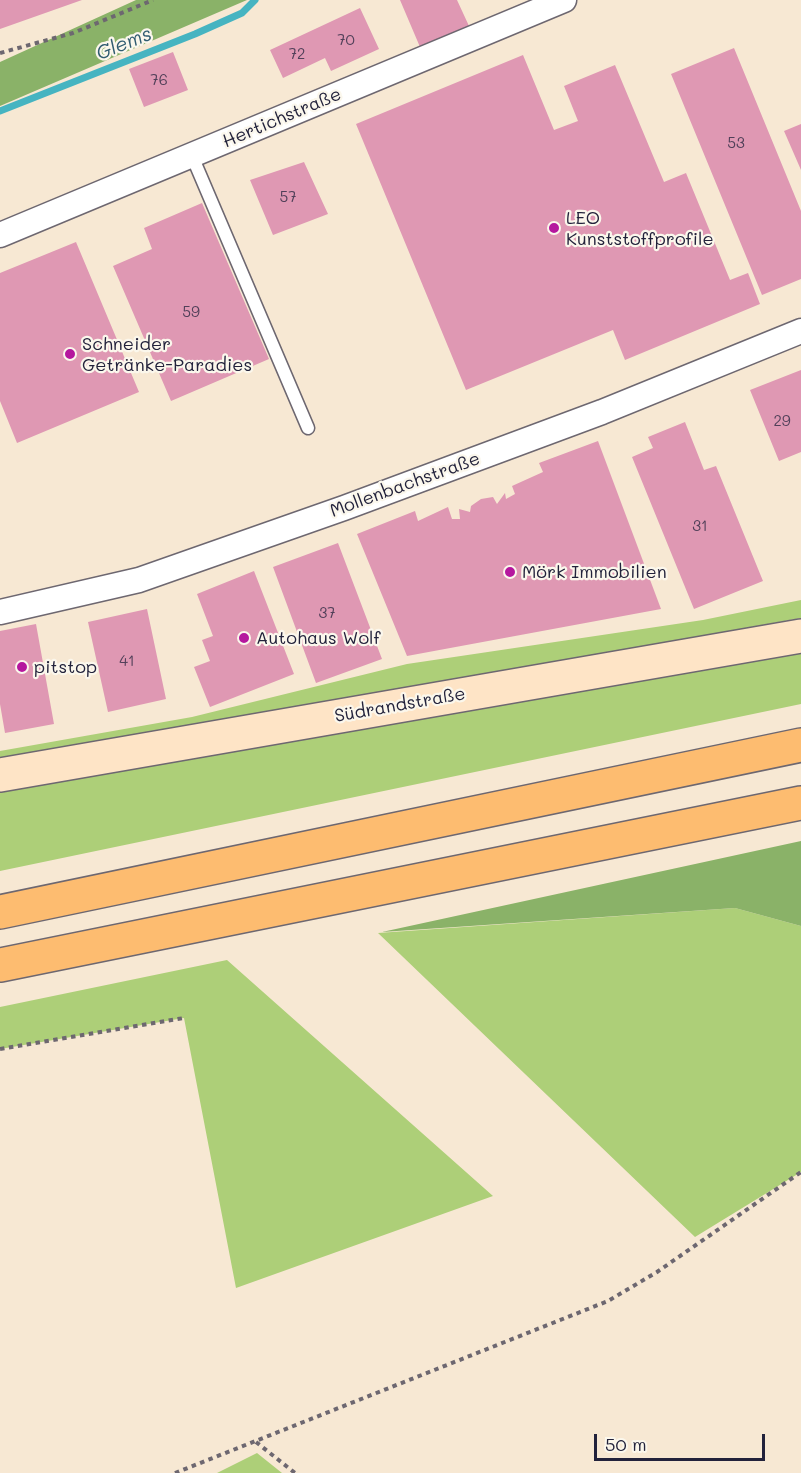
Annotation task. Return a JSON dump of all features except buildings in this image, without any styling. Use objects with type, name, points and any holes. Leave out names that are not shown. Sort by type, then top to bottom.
[{"type":"highway","points":[[0,912],[801,745]]},
{"type":"highway","points":[[0,965],[801,803]]},
{"type":"main road","name":"Südrandstraße","points":[[0,775],[801,636]]},
{"type":"street","name":"Hertichstraße","points":[[0,235],[564,0]]},
{"type":"street","name":"Mollenbachstraße","points":[[0,612],[139,580],[312,520],[602,412],[801,331]]},
{"type":"lane","points":[[192,156],[308,428]]},
{"type":"path","points":[[0,53],[73,33],[153,0]]},
{"type":"path","points":[[0,1049],[184,1018]]},
{"type":"path","points":[[174,1473],[608,1301],[666,1266],[801,1172]]},
{"type":"path","points":[[256,1442],[294,1473]]},
{"type":"green space","points":[[136,0],[247,0],[0,106],[0,62]]},
{"type":"green space","points":[[801,600],[801,618],[0,763],[0,751],[192,717],[407,664],[703,620]]},
{"type":"green space","points":[[801,644],[801,704],[0,871],[0,788]]},
{"type":"green space","points":[[801,841],[801,926],[735,908],[382,932]]},
{"type":"green space","points":[[735,908],[801,926],[801,1172],[695,1237],[378,933]]},
{"type":"green space","points":[[227,960],[493,1196],[236,1288],[184,1018],[0,1049],[0,1007]]},
{"type":"green space","points":[[257,1453],[282,1473],[217,1473]]},
{"type":"waterway","name":"Glems","points":[[0,111],[195,34],[242,13],[255,0]]},
{"type":"place","name":"LEO Kunststoffprofile","points":[[554,228]]},
{"type":"place","name":"Schneider Getränke-Paradies","points":[[70,354]]},
{"type":"place","name":"Mörk Immobilien","points":[[510,572]]},
{"type":"place","name":"Autohaus Wolf","points":[[244,638]]},
{"type":"place","name":"pitstop","points":[[22,667]]}]
